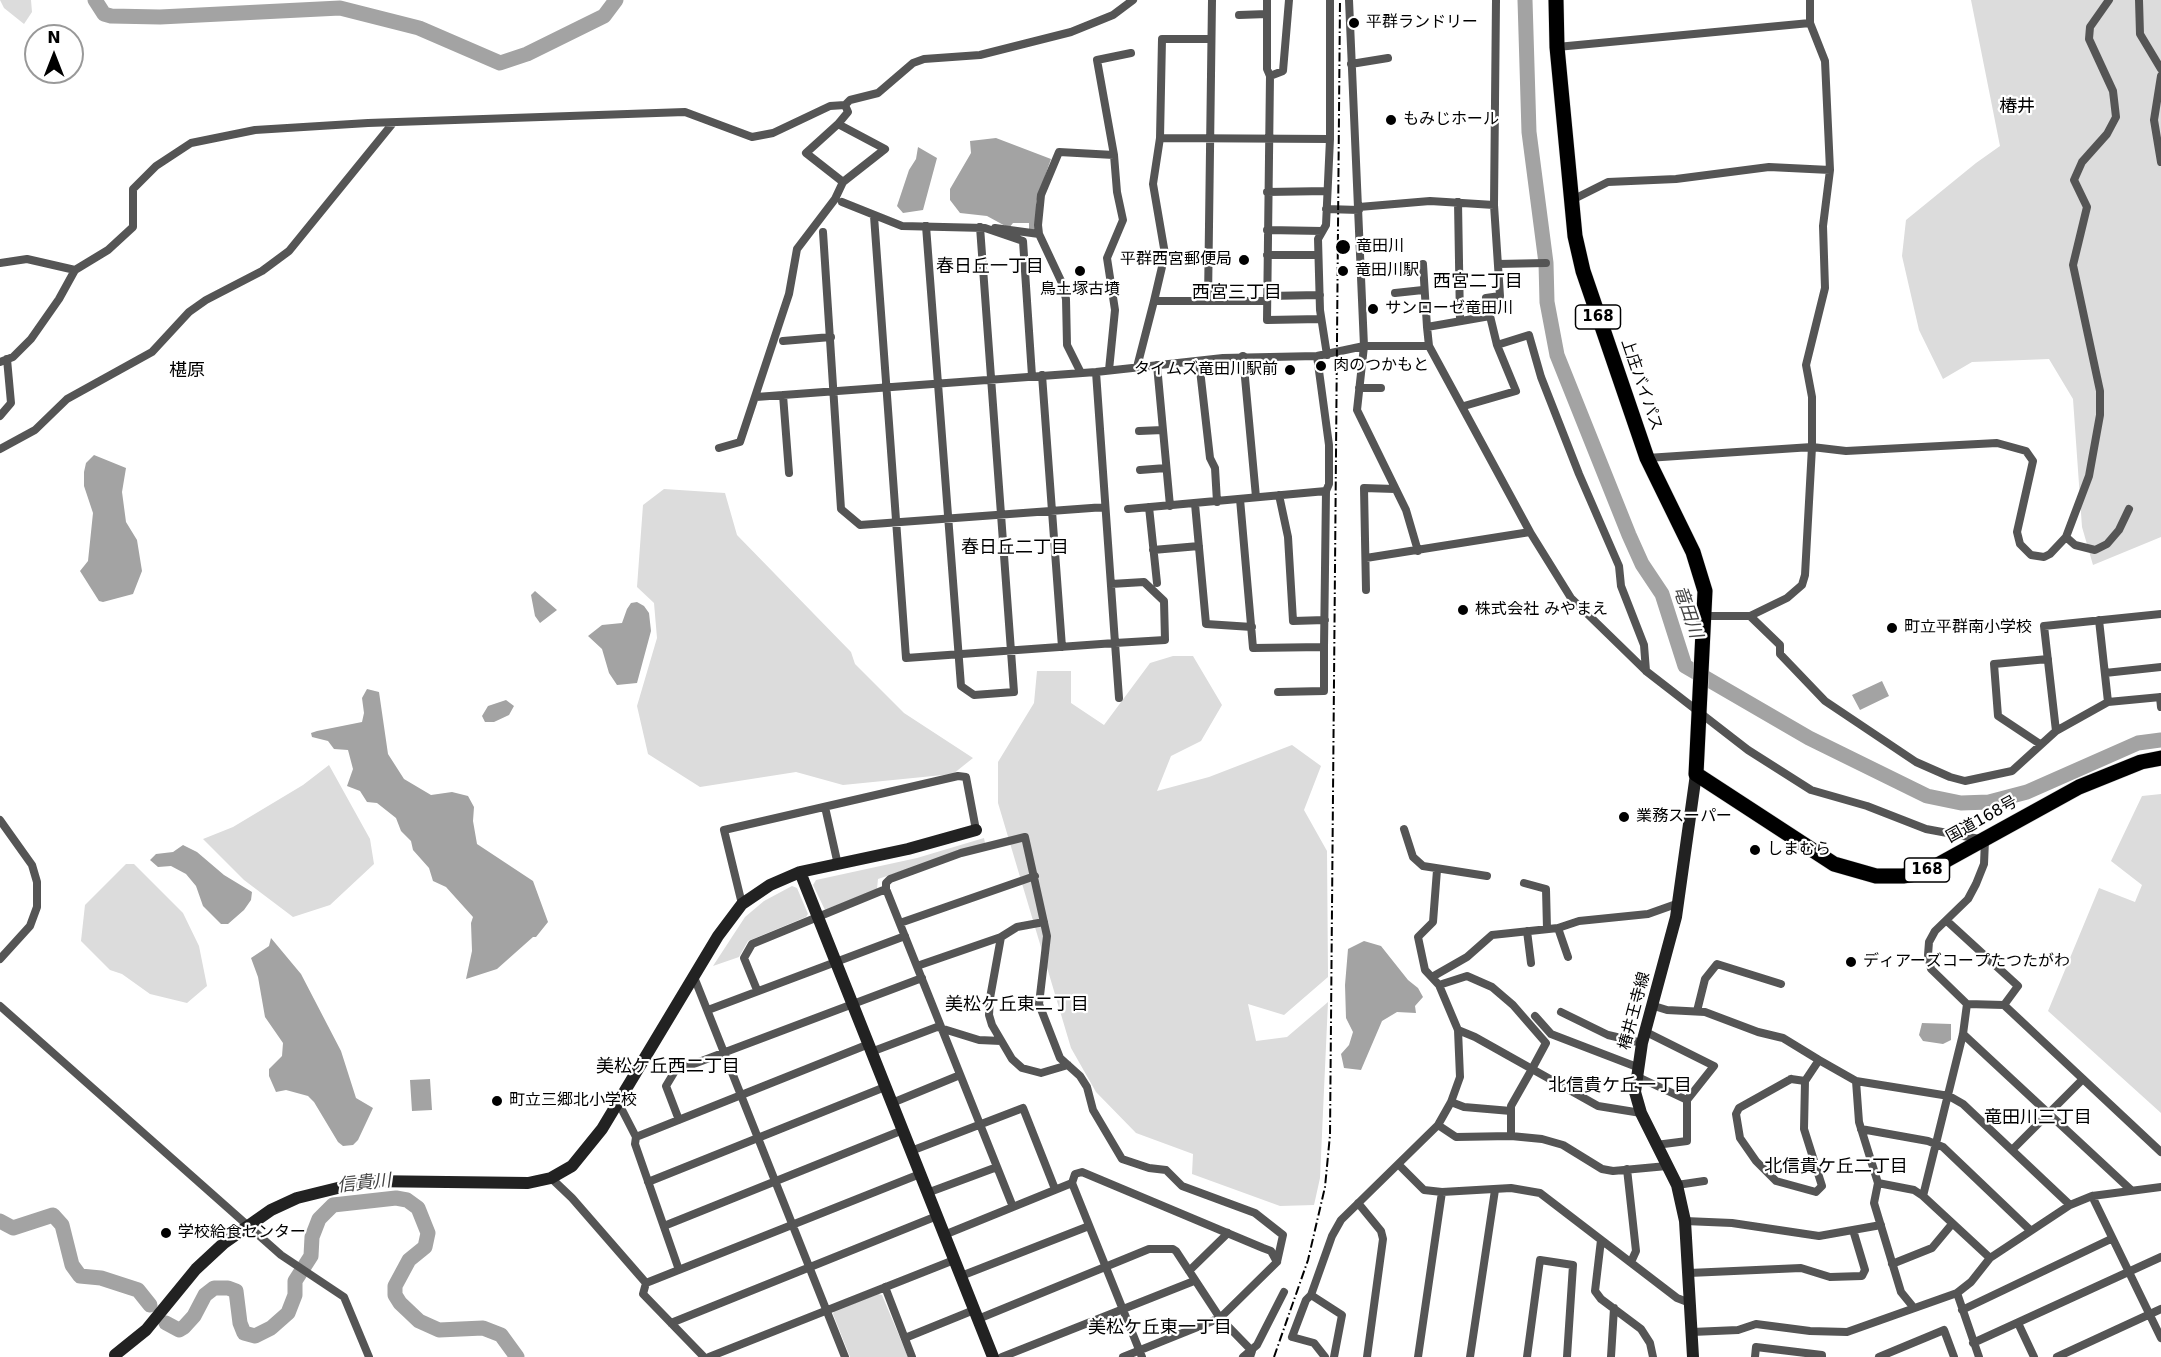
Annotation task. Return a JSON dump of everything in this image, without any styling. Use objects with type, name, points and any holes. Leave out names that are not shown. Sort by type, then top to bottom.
[{"type":"highway","name":"上庄バイパス","points":[[1557,0],[1557,47],[1575,236],[1583,272],[1647,458],[1699,567],[1705,591],[1702,695],[1696,774]]},
{"type":"highway","name":"国道168号","points":[[1696,774],[1834,864],[1876,876],[1923,873],[2079,788],[2141,762],[2161,758]]},
{"type":"street","points":[[0,416],[10,403],[3,361],[13,357],[31,339],[59,299],[75,270],[108,250],[133,227],[133,189],[156,166],[191,143],[255,130],[684,112],[752,137],[773,133],[830,106],[845,105],[850,100],[878,93],[913,63],[924,59],[980,56],[1071,32],[1113,15],[1133,0]]},
{"type":"street","points":[[1208,301],[1212,0]]},
{"type":"street","points":[[1267,0],[1267,69],[1270,76],[1267,320],[1321,319]]},
{"type":"street","points":[[1270,76],[1282,71],[1289,0]]},
{"type":"street","points":[[1327,354],[1321,319],[1318,239],[1326,225],[1330,140],[1330,0]]},
{"type":"street","points":[[1349,0],[1365,346],[1357,410],[1406,510],[1418,551]]},
{"type":"street","points":[[1464,406],[1516,391],[1497,345],[1486,298],[1500,296],[1494,205],[1496,0]]},
{"type":"street","points":[[1705,624],[1750,616],[1787,598],[1802,585],[1805,575],[1812,447],[1812,397],[1806,365],[1825,288],[1822,226],[1830,170],[1825,61],[1810,23],[1810,0]]},
{"type":"street","points":[[1647,458],[1812,447],[1846,450],[1997,443],[2026,450],[2033,461],[2017,532],[2020,544],[2031,555],[2044,557],[2066,537],[2089,476],[2100,415],[2100,391],[2073,265],[2086,207],[2074,180],[2082,162],[2107,134],[2116,117],[2113,91],[2089,39],[2090,27],[2109,0]]},
{"type":"street","points":[[2139,0],[2140,34],[2161,69]]},
{"type":"street","points":[[1239,15],[1267,14]]},
{"type":"street","points":[[1557,47],[1810,23]]},
{"type":"street","points":[[1137,367],[1165,254],[1153,184],[1160,138],[1162,39],[1210,39]]},
{"type":"street","points":[[1108,370],[1115,310],[1107,258],[1123,220],[1097,60],[1131,53]]},
{"type":"street","points":[[1351,64],[1388,58]]},
{"type":"street","points":[[2161,76],[2154,120],[2161,162]]},
{"type":"street","points":[[843,182],[806,153],[848,112],[845,105]]},
{"type":"street","points":[[0,449],[34,430],[67,399],[152,352],[189,312],[206,300],[262,271],[289,250],[393,123]]},
{"type":"street","points":[[719,448],[740,442],[789,294],[797,249],[835,199],[843,182],[885,149],[838,124]]},
{"type":"street","points":[[1160,138],[1330,140]]},
{"type":"street","points":[[1081,373],[1067,345],[1066,299],[1062,283],[1039,234],[1041,195],[1059,152],[1114,155]]},
{"type":"street","points":[[1572,200],[1608,182],[1676,179],[1769,167],[1830,170]]},
{"type":"street","points":[[1267,192],[1327,191]]},
{"type":"street","points":[[1326,209],[1430,201],[1494,205]]},
{"type":"street","points":[[842,202],[902,226],[980,227],[1023,242],[1032,376]]},
{"type":"street","points":[[1458,202],[1460,321]]},
{"type":"street","points":[[874,216],[906,658],[1165,640],[1164,601],[1144,582],[1111,584]]},
{"type":"street","points":[[952,222],[983,223],[999,229],[1039,234]]},
{"type":"street","points":[[926,226],[961,686],[974,695],[1014,692],[1002,515],[994,449],[980,227]]},
{"type":"street","points":[[1267,230],[1322,231]]},
{"type":"street","points":[[823,232],[842,509],[860,525],[1105,507]]},
{"type":"street","points":[[1267,255],[1318,255]]},
{"type":"street","points":[[0,263],[27,259],[75,270]]},
{"type":"street","points":[[1498,264],[1546,262]]},
{"type":"street","points":[[1423,264],[1423,290],[1429,346],[1464,406],[1530,532],[1571,598],[1646,671],[1748,750],[1811,790],[1867,806],[1926,829],[1985,840],[1984,864],[1968,899],[1935,931],[1929,942],[1928,955],[1931,969],[1967,1004],[2004,1005],[2161,1152]]},
{"type":"street","points":[[1395,293],[1423,290]]},
{"type":"street","points":[[1154,301],[1208,301],[1320,295]]},
{"type":"street","points":[[1426,327],[1490,316]]},
{"type":"street","points":[[1497,345],[1528,334],[1541,377],[1579,474],[1619,566],[1621,586],[1644,645],[1646,671]]},
{"type":"street","points":[[783,341],[831,337]]},
{"type":"street","points":[[756,397],[1096,372],[1243,356],[1317,356],[1365,346],[1429,346]]},
{"type":"street","points":[[1243,356],[1256,497]]},
{"type":"street","points":[[1278,692],[1324,691],[1326,491],[1329,484],[1329,445],[1317,356]]},
{"type":"street","points":[[1199,361],[1210,458],[1215,468],[1217,502]]},
{"type":"street","points":[[1157,365],[1170,506]]},
{"type":"street","points":[[1096,372],[1119,698]]},
{"type":"street","points":[[1042,375],[1062,647]]},
{"type":"street","points":[[1359,388],[1381,388]]},
{"type":"street","points":[[783,395],[789,473]]},
{"type":"street","points":[[1140,431],[1163,430]]},
{"type":"street","points":[[1140,470],[1166,468]]},
{"type":"street","points":[[1366,590],[1364,488],[1395,489]]},
{"type":"street","points":[[1128,509],[1326,491]]},
{"type":"street","points":[[1279,495],[1288,537],[1293,621],[1325,620]]},
{"type":"street","points":[[1240,499],[1253,648],[1324,647]]},
{"type":"street","points":[[1195,504],[1206,624],[1252,627]]},
{"type":"street","points":[[1149,507],[1157,583]]},
{"type":"street","points":[[2066,537],[2075,545],[2095,550],[2107,544],[2119,530],[2128,509]]},
{"type":"street","points":[[1366,558],[1530,532]]},
{"type":"street","points":[[1153,550],[1199,546]]},
{"type":"street","points":[[2056,732],[2044,626],[2161,614]]},
{"type":"street","points":[[1750,616],[1780,645],[1780,654],[1825,701],[1916,762],[1965,781],[2012,771],[2056,732],[2108,702],[2161,697],[2161,707]]},
{"type":"street","points":[[2099,620],[2108,702]]},
{"type":"street","points":[[2040,744],[1998,716],[1994,664],[2048,659]]},
{"type":"street","points":[[2104,673],[2161,667]]},
{"type":"street","name":"椿井王寺線","points":[[1693,1357],[1685,1221],[1677,1185],[1641,1113],[1635,1092],[1636,1071],[1679,903],[1696,774]]},
{"type":"street","points":[[114,1356],[146,1330],[196,1269],[249,1224],[271,1210],[297,1198],[366,1181],[528,1183],[551,1178],[572,1166],[583,1155],[618,1102],[718,936],[742,904],[770,885],[801,872],[838,865],[976,830],[966,777],[724,830],[742,904]]},
{"type":"street","points":[[825,807],[838,865]]},
{"type":"street","points":[[0,820],[22,848],[32,865],[37,882],[37,907],[30,926],[0,959]]},
{"type":"street","points":[[1404,829],[1413,856],[1424,866],[1437,870],[1487,876]]},
{"type":"street","points":[[1013,1207],[886,889],[886,883],[890,879],[961,853],[1025,837],[1047,936],[1039,1004],[1060,1059],[1080,1076],[1087,1087],[1093,1110],[1122,1159],[1149,1168],[1161,1168],[1172,1174],[1182,1186],[1254,1213],[1283,1235],[1277,1262],[1220,1318],[1140,1354],[1123,1357]]},
{"type":"street","points":[[1325,1357],[1314,1343],[1292,1337],[1306,1300],[1311,1295],[1332,1236],[1341,1220],[1438,1125],[1451,1102],[1460,1077],[1458,1030],[1438,985],[1425,970],[1418,937],[1433,922],[1437,870]]},
{"type":"street","points":[[801,872],[993,1357]]},
{"type":"street","points":[[900,923],[1035,876]]},
{"type":"street","points":[[1524,884],[1546,890],[1546,929]]},
{"type":"street","points":[[757,990],[744,958],[752,944],[886,889]]},
{"type":"street","points":[[1432,977],[1467,957],[1492,935],[1558,928],[1579,921],[1648,914],[1679,903]]},
{"type":"street","points":[[1947,921],[2018,986],[2004,1005]]},
{"type":"street","points":[[917,966],[1001,937],[1017,927],[1044,922]]},
{"type":"street","points":[[1558,928],[1568,957]]},
{"type":"street","points":[[1527,931],[1531,963]]},
{"type":"street","points":[[708,1010],[905,936]]},
{"type":"street","points":[[1001,937],[989,1015],[1001,1041],[1012,1059],[1033,1072],[1061,1069],[1068,1065]]},
{"type":"street","points":[[1697,1011],[1705,980],[1717,964],[1781,984]]},
{"type":"street","points":[[1438,985],[1467,976],[1492,987],[1513,1005],[1546,1043],[1511,1106],[1511,1136]]},
{"type":"street","points":[[694,977],[845,1357]]},
{"type":"street","points":[[679,1120],[666,1086],[675,1071],[922,978]]},
{"type":"street","points":[[1923,1196],[1949,1096],[1967,1004]]},
{"type":"street","points":[[0,1006],[249,1224],[281,1255],[344,1297],[369,1357]]},
{"type":"street","points":[[1654,1006],[1667,1010],[1697,1011],[1783,1038],[1856,1082],[1949,1096],[1963,1104],[2070,1205]]},
{"type":"street","points":[[1561,1012],[1608,1035],[1644,1037],[1714,1066],[1687,1100],[1687,1141],[1656,1145]]},
{"type":"street","points":[[1535,1016],[1551,1034],[1636,1071],[1687,1100]]},
{"type":"street","points":[[636,1137],[870,1048],[941,1027],[979,1040],[1001,1041]]},
{"type":"street","points":[[1458,1030],[1475,1037],[1598,1106],[1641,1113]]},
{"type":"street","points":[[1962,1034],[2131,1190]]},
{"type":"street","points":[[1805,1081],[1791,1079],[1739,1108],[1736,1114],[1740,1138],[1748,1151],[1776,1181],[1816,1192],[1822,1186],[1804,1129],[1805,1081],[1819,1060]]},
{"type":"street","points":[[892,1103],[960,1075]]},
{"type":"street","points":[[2012,1150],[2082,1080]]},
{"type":"street","points":[[1856,1082],[1855,1102],[1878,1183],[1874,1203],[1901,1292],[1914,1308]]},
{"type":"street","points":[[648,1182],[885,1087]]},
{"type":"street","points":[[618,1102],[636,1137],[635,1144],[679,1270]]},
{"type":"street","points":[[1451,1102],[1464,1107],[1511,1111]]},
{"type":"street","points":[[911,1151],[1023,1108],[1055,1189]]},
{"type":"street","points":[[1438,1125],[1456,1137],[1511,1136],[1542,1139],[1563,1145],[1602,1169],[1667,1166]]},
{"type":"street","points":[[1861,1129],[1937,1145],[2030,1230]]},
{"type":"street","points":[[664,1226],[903,1130]]},
{"type":"street","points":[[1399,1165],[1424,1190],[1442,1192],[1511,1188],[1540,1192],[1677,1298],[1690,1303]]},
{"type":"street","points":[[927,1193],[997,1167]]},
{"type":"street","points":[[1627,1169],[1636,1251],[1631,1262]]},
{"type":"street","points":[[1140,1354],[1072,1183],[1075,1174],[1082,1172],[1093,1175],[1270,1251],[1277,1262]]},
{"type":"street","points":[[646,1283],[920,1174]]},
{"type":"street","points":[[551,1178],[572,1198],[646,1283]]},
{"type":"street","points":[[1677,1185],[1704,1181]]},
{"type":"street","points":[[944,1234],[1072,1183]]},
{"type":"street","points":[[1878,1183],[1914,1190],[1923,1196],[1990,1258]]},
{"type":"street","points":[[1692,1332],[1738,1330],[1755,1324],[1810,1331],[1847,1332],[1957,1293],[1971,1282],[1990,1258],[2070,1205],[2092,1196],[2161,1187]]},
{"type":"street","points":[[1470,1357],[1495,1190]]},
{"type":"street","points":[[1418,1357],[1442,1192]]},
{"type":"street","points":[[2092,1196],[2161,1338]]},
{"type":"street","points":[[1358,1203],[1381,1231],[1383,1239],[1367,1357]]},
{"type":"street","points":[[671,1323],[937,1216]]},
{"type":"street","points":[[1685,1221],[1732,1223],[1819,1236],[1881,1225]]},
{"type":"street","points":[[1892,1264],[1932,1248],[1952,1224]]},
{"type":"street","points":[[961,1276],[1089,1226]]},
{"type":"street","points":[[1689,1273],[1802,1268],[1830,1277],[1862,1276],[1864,1270],[1853,1230]]},
{"type":"street","points":[[1189,1270],[1228,1233]]},
{"type":"street","points":[[1962,1310],[2111,1239]]},
{"type":"street","points":[[1601,1240],[1595,1291],[1641,1329],[1650,1343],[1653,1357]]},
{"type":"street","points":[[904,1338],[1106,1268],[1149,1250],[1173,1249],[1220,1318],[1251,1354]]},
{"type":"street","points":[[1973,1344],[2161,1257]]},
{"type":"street","points":[[709,1357],[954,1260]]},
{"type":"street","points":[[1527,1357],[1540,1260],[1573,1265],[1567,1357]]},
{"type":"street","points":[[1002,1357],[1194,1281]]},
{"type":"street","points":[[646,1283],[643,1294],[704,1357]]},
{"type":"street","points":[[885,1287],[912,1357]]},
{"type":"street","points":[[1243,1357],[1251,1354],[1257,1345],[1284,1292]]},
{"type":"street","points":[[1957,1293],[1979,1357]]},
{"type":"street","points":[[1311,1295],[1342,1315],[1334,1357]]},
{"type":"street","points":[[1611,1357],[1614,1308]]},
{"type":"street","points":[[2057,1357],[2161,1309]]},
{"type":"street","points":[[2018,1323],[2034,1357]]},
{"type":"street","points":[[1879,1357],[1944,1330],[1954,1357]]},
{"type":"street","points":[[1755,1357],[1755,1347],[1822,1355],[1822,1357]]},
{"type":"shaded area","points":[[0,0],[31,0],[32,12],[24,24],[4,8]]},
{"type":"shaded area","points":[[1971,0],[2161,0],[2161,537],[2093,565],[2082,527],[2073,399],[2049,359],[1972,362],[1943,379],[1919,330],[1902,256],[1906,220],[2000,146]]},
{"type":"shaded area","points":[[996,138],[1051,159],[1036,202],[1036,230],[1029,231],[1029,223],[1013,223],[1009,228],[987,216],[960,213],[950,200],[950,189],[971,153],[970,141]]},
{"type":"shaded area","points":[[918,147],[937,158],[923,210],[903,213],[897,206],[909,170],[916,159]]},
{"type":"shaded area","points":[[94,455],[126,468],[122,492],[126,522],[137,540],[142,571],[133,594],[103,602],[99,601],[80,571],[88,561],[93,513],[84,486],[84,472],[86,463]]},
{"type":"shaded area","points":[[664,489],[725,493],[737,535],[851,652],[855,664],[904,713],[973,758],[953,774],[843,785],[796,772],[700,787],[648,754],[637,706],[657,638],[654,603],[637,587],[643,505]]},
{"type":"shaded area","points":[[535,591],[557,610],[540,623],[535,616],[531,595]]},
{"type":"shaded area","points":[[637,602],[649,613],[651,631],[637,683],[617,685],[609,673],[602,649],[588,636],[602,625],[622,623],[631,603]]},
{"type":"shaded area","points":[[1173,656],[1193,656],[1222,705],[1201,741],[1171,756],[1157,791],[1209,777],[1292,745],[1321,766],[1304,810],[1327,851],[1328,977],[1284,1015],[1248,1004],[1256,1041],[1287,1037],[1328,1002],[1320,1178],[1314,1205],[1280,1206],[1192,1174],[1193,1154],[1136,1133],[1096,1092],[1071,1048],[998,803],[998,762],[1034,703],[1037,671],[1071,671],[1071,703],[1104,725],[1150,663]]},
{"type":"shaded area","points":[[1882,681],[1889,696],[1860,710],[1852,695]]},
{"type":"shaded area","points":[[367,689],[379,692],[388,754],[404,779],[431,795],[452,792],[468,796],[474,807],[473,821],[477,844],[533,881],[548,922],[536,937],[533,937],[497,969],[466,979],[472,951],[471,923],[473,917],[446,887],[433,881],[429,868],[413,850],[411,841],[401,831],[396,818],[377,803],[367,802],[360,791],[347,786],[353,769],[348,750],[334,749],[328,741],[312,737],[311,733],[317,731],[362,722],[364,713],[362,698]]},
{"type":"shaded area","points":[[506,700],[514,706],[509,715],[494,722],[485,722],[482,716],[488,706]]},
{"type":"shaded area","points":[[329,765],[370,839],[374,864],[330,905],[293,917],[244,880],[203,839],[233,827],[303,785]]},
{"type":"shaded area","points":[[2161,794],[2161,1113],[2048,1011],[2099,888],[2135,902],[2142,885],[2111,861],[2142,796]]},
{"type":"shaded area","points":[[984,838],[985,843],[878,879],[877,889],[825,910],[813,885],[816,880],[917,858]]},
{"type":"shaded area","points":[[183,845],[197,852],[224,875],[252,892],[251,900],[244,910],[228,924],[221,924],[203,906],[196,886],[186,874],[171,866],[158,867],[150,860],[156,854],[173,852]]},
{"type":"shaded area","points":[[126,864],[134,864],[183,913],[199,946],[207,986],[187,1003],[150,994],[122,974],[110,970],[81,941],[85,905]]},
{"type":"shaded area","points":[[792,886],[797,888],[808,914],[806,917],[748,941],[739,957],[713,966],[745,917],[764,901]]},
{"type":"shaded area","points":[[271,938],[301,974],[341,1051],[356,1098],[373,1108],[358,1140],[353,1145],[343,1146],[338,1142],[308,1096],[286,1090],[276,1092],[269,1076],[269,1069],[282,1056],[283,1043],[265,1017],[258,977],[251,958],[269,946]]},
{"type":"shaded area","points":[[1364,941],[1381,946],[1408,980],[1418,988],[1423,997],[1415,1006],[1416,1013],[1397,1012],[1382,1021],[1361,1070],[1344,1068],[1341,1054],[1349,1045],[1353,1032],[1346,1018],[1345,985],[1348,949]]},
{"type":"shaded area","points":[[1922,1023],[1951,1024],[1951,1040],[1943,1044],[1923,1041],[1919,1035]]},
{"type":"shaded area","points":[[430,1079],[432,1110],[412,1111],[410,1080]]},
{"type":"shaded area","points":[[878,1294],[882,1295],[908,1357],[850,1357],[833,1314],[834,1311]]},
{"type":"waterway","points":[[95,0],[104,14],[111,16],[160,17],[340,8],[419,28],[500,63],[527,54],[604,16],[616,0]]},
{"type":"waterway","name":"竜田川","points":[[1525,0],[1529,132],[1546,263],[1547,302],[1557,355],[1629,535],[1642,564],[1662,594],[1685,666],[1809,738],[1927,796],[1961,803],[1989,802],[2027,792],[2138,743],[2161,740]]},
{"type":"waterway","name":"信貴川","points":[[166,1323],[179,1330],[194,1316],[205,1295],[214,1288],[228,1288],[236,1291],[240,1323],[244,1333],[255,1336],[271,1328],[288,1313],[295,1295],[295,1281],[311,1256],[312,1237],[319,1219],[333,1205],[396,1198],[407,1200],[418,1208],[428,1233],[425,1247],[409,1260],[395,1286],[395,1295],[400,1303],[419,1321],[439,1330],[483,1328],[501,1335],[517,1357]]},
{"type":"waterway","name":"信貴川","points":[[0,1221],[13,1228],[53,1215],[62,1225],[72,1265],[80,1276],[101,1278],[138,1290],[150,1305]]},
{"type":"railway","points":[[1274,1357],[1308,1260],[1325,1187],[1330,1135],[1340,0]]},
{"type":"place","name":"平群ランドリー","points":[[1354,23]]},
{"type":"place","name":"もみじホール","points":[[1391,120]]},
{"type":"place","name":"竜田川","points":[[1343,247]]},
{"type":"place","name":"平群西宮郵便局","points":[[1244,260]]},
{"type":"place","name":"鳥土塚古墳","points":[[1080,271]]},
{"type":"place","name":"竜田川駅","points":[[1343,271]]},
{"type":"place","name":"サンローゼ竜田川","points":[[1373,309]]},
{"type":"place","name":"肉のつかもと","points":[[1321,366]]},
{"type":"place","name":"タイムズ竜田川駅前","points":[[1290,370]]},
{"type":"place","name":"株式会社 みやまえ","points":[[1463,610]]},
{"type":"place","name":"町立平群南小学校","points":[[1892,628]]},
{"type":"place","name":"業務スーパー","points":[[1624,817]]},
{"type":"place","name":"しまむら","points":[[1755,850]]},
{"type":"place","name":"ディアーズコープたつたがわ","points":[[1851,962]]},
{"type":"place","name":"町立三郷北小学校","points":[[497,1101]]},
{"type":"place","name":"学校給食センター","points":[[166,1233]]},
{"type":"district","name":"椿井","points":[[2017,107]]},
{"type":"district","name":"春日丘一丁目","points":[[990,267]]},
{"type":"district","name":"西宮二丁目","points":[[1478,282]]},
{"type":"district","name":"西宮三丁目","points":[[1237,293]]},
{"type":"district","name":"椹原","points":[[187,371]]},
{"type":"district","name":"春日丘二丁目","points":[[1015,548]]},
{"type":"district","name":"美松ケ丘東二丁目","points":[[1017,1005]]},
{"type":"district","name":"美松ケ丘西二丁目","points":[[668,1067]]},
{"type":"district","name":"北信貴ケ丘一丁目","points":[[1620,1086]]},
{"type":"district","name":"竜田川三丁目","points":[[2038,1118]]},
{"type":"district","name":"北信貴ケ丘二丁目","points":[[1836,1167]]},
{"type":"district","name":"美松ケ丘東一丁目","points":[[1160,1328]]}]
